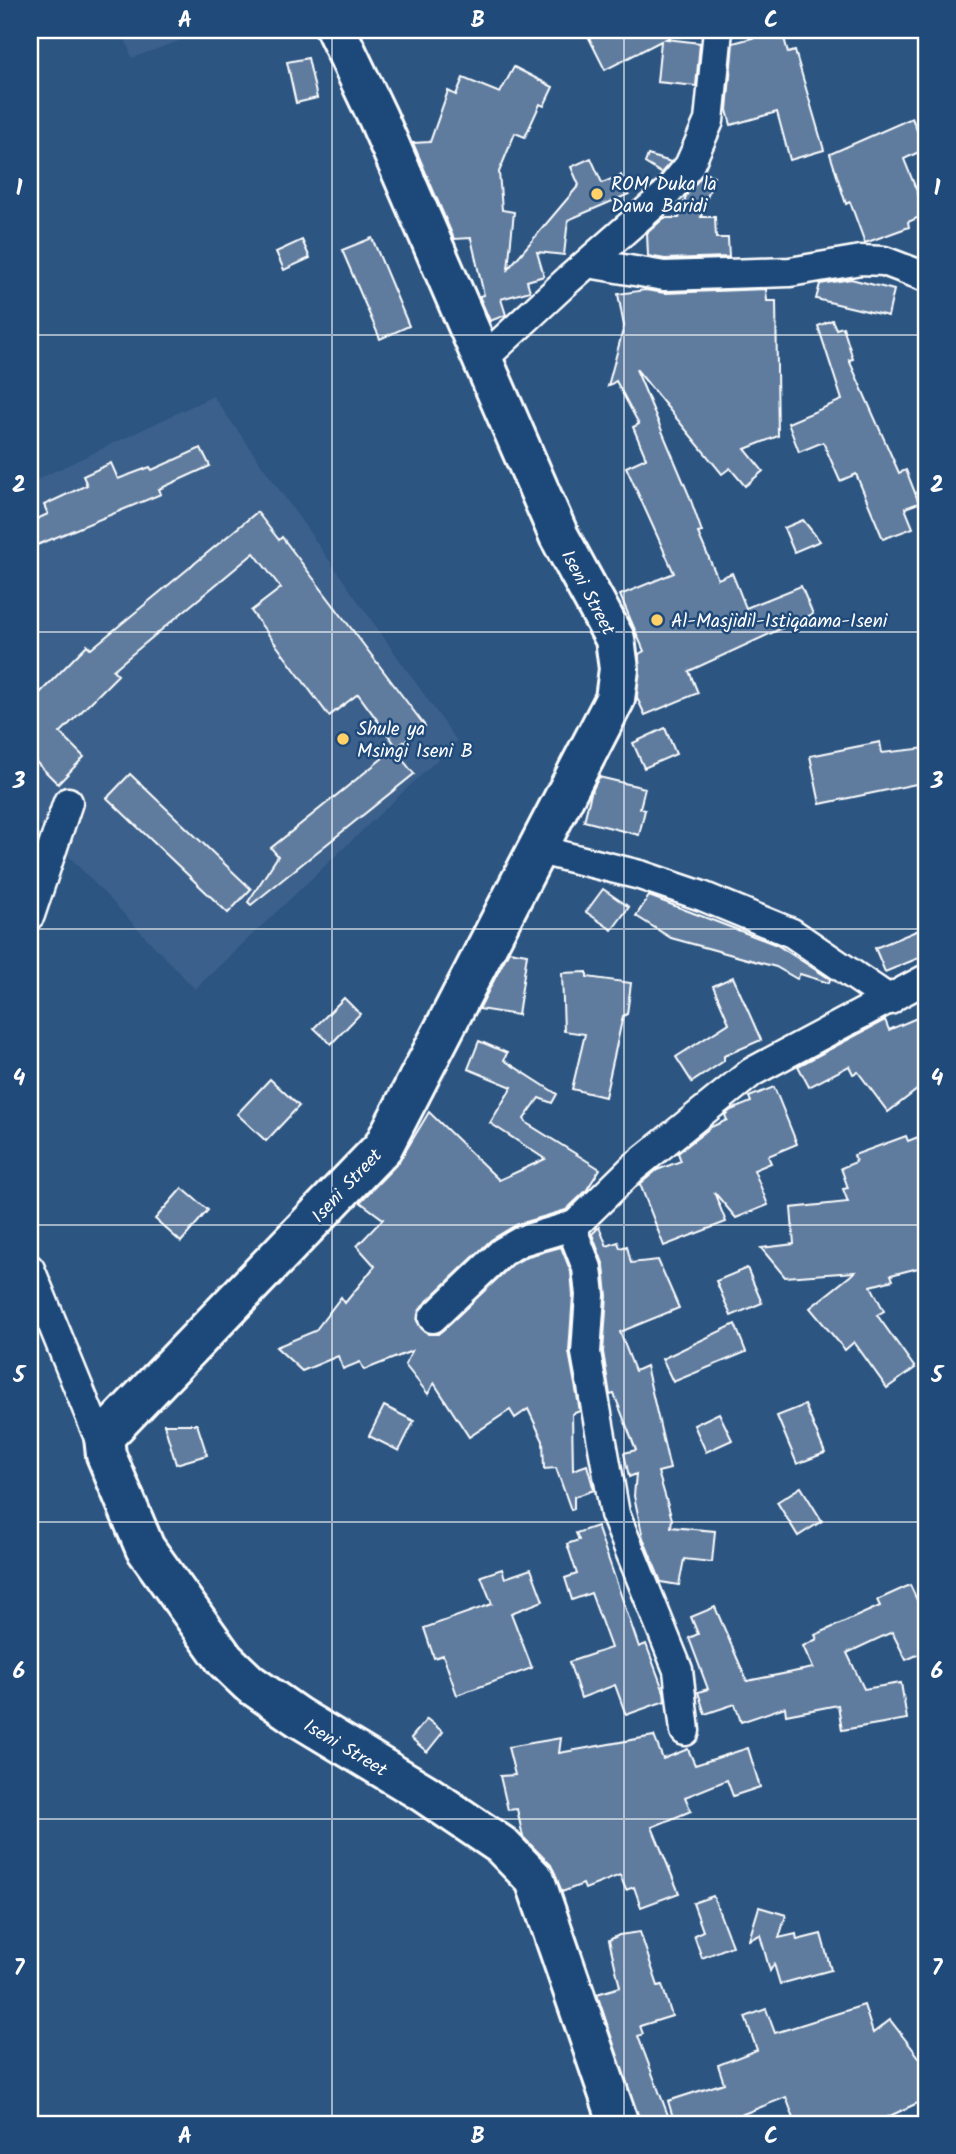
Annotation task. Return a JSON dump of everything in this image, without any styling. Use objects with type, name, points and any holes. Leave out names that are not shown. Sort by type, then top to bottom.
[{"type":"street","name":"Iseni Street","points":[[336,30],[378,118],[559,536],[615,639],[619,669],[615,699],[383,1147],[176,1365],[123,1415],[104,1437],[106,1455],[145,1548],[225,1660],[249,1683],[298,1717],[424,1793],[501,1845],[535,1880],[620,2124]]},
{"type":"street","points":[[482,360],[666,194],[689,166],[709,121],[718,30]]},
{"type":"street","points":[[588,262],[664,276],[790,272],[861,260],[884,261],[926,277]]},
{"type":"street","points":[[30,915],[68,802]]},
{"type":"street","points":[[536,849],[640,875],[702,896],[792,933],[890,1000]]},
{"type":"street","points":[[433,1318],[502,1252],[521,1241],[575,1225],[634,1168],[752,1072],[926,979]]},
{"type":"street","points":[[575,1225],[575,1237],[587,1268],[590,1295],[586,1353],[615,1514],[678,1670],[685,1731]]},
{"type":"street","points":[[30,1269],[106,1455]]},
{"type":"shaded area","points":[[122,30],[209,30],[132,58]]},
{"type":"shaded area","points":[[213,396],[457,741],[195,989],[30,815],[30,483]]},
{"type":"building","points":[[585,30],[684,30],[666,39],[700,43],[696,86],[657,82],[661,41],[605,70]]},
{"type":"building","points":[[782,30],[788,53],[795,51],[824,150],[790,160],[777,112],[731,125],[727,110],[733,43]]},
{"type":"building","points":[[308,58],[317,98],[296,103],[287,62]]},
{"type":"building","points":[[514,67],[553,87],[544,106],[540,104],[525,137],[515,133],[499,172],[502,210],[514,212],[508,269],[579,185],[571,167],[591,158],[602,183],[621,175],[629,194],[568,220],[564,255],[537,252],[544,276],[527,281],[530,291],[501,299],[506,315],[490,321],[479,296],[484,295],[471,238],[454,239],[413,143],[430,142],[448,91],[456,95],[463,78],[500,93]]},
{"type":"building","points":[[912,118],[925,149],[904,159],[926,214],[908,222],[909,227],[865,243],[850,202],[846,204],[830,154]]},
{"type":"building","points":[[648,155],[671,162],[661,173],[645,163]]},
{"type":"building","points":[[704,173],[714,176],[701,217],[715,217],[716,238],[728,238],[729,257],[665,259],[648,256],[647,233],[664,218],[679,218],[686,196]]},
{"type":"building","points":[[372,238],[409,326],[380,339],[342,250]]},
{"type":"building","points":[[302,240],[310,258],[284,270],[276,252]]},
{"type":"building","points":[[851,279],[894,290],[888,316],[816,299],[820,284]]},
{"type":"building","points":[[766,289],[767,301],[776,301],[778,436],[745,449],[763,471],[745,486],[730,468],[722,474],[636,369],[689,495],[702,532],[698,533],[718,579],[732,573],[746,608],[801,586],[813,614],[689,671],[698,693],[645,715],[637,698],[639,654],[644,651],[620,595],[674,573],[626,467],[646,458],[633,427],[639,424],[616,381],[608,386],[624,326],[618,294],[645,290],[665,293]]},
{"type":"building","points":[[832,320],[836,329],[843,327],[853,359],[849,360],[899,473],[906,470],[919,503],[905,508],[913,528],[883,539],[856,474],[840,481],[823,442],[799,452],[788,423],[842,400],[818,326]]},
{"type":"building","points":[[201,448],[210,466],[159,489],[161,494],[30,548],[30,522],[48,514],[44,505],[87,485],[83,476],[111,463],[118,479],[150,467],[152,470]]},
{"type":"building","points":[[257,512],[279,540],[282,537],[425,726],[397,747],[358,694],[329,716],[251,611],[281,588],[254,553],[113,670],[118,675],[60,733],[84,757],[58,784],[30,756],[30,703],[87,645],[91,649]]},
{"type":"building","points":[[803,520],[820,541],[794,552],[784,528]]},
{"type":"building","points":[[665,728],[676,754],[644,768],[633,743]]},
{"type":"building","points":[[880,742],[882,753],[926,748],[926,782],[820,804],[810,756]]},
{"type":"building","points":[[394,749],[414,774],[251,905],[248,902],[278,856],[271,848]]},
{"type":"building","points":[[130,774],[251,889],[228,913],[107,798]]},
{"type":"building","points":[[599,777],[645,788],[640,808],[645,810],[639,835],[584,821],[591,793]]},
{"type":"building","points":[[603,889],[629,907],[612,930],[586,912]]},
{"type":"building","points":[[649,896],[777,945],[830,979],[829,983],[800,974],[797,979],[776,967],[671,938],[636,916]]},
{"type":"building","points":[[926,927],[926,955],[885,972],[875,948]]},
{"type":"building","points":[[509,951],[527,954],[518,1015],[479,1009]]},
{"type":"building","points":[[587,972],[587,977],[631,983],[627,1014],[623,1016],[605,1097],[572,1089],[585,1034],[564,1031],[562,973]]},
{"type":"building","points":[[733,977],[761,1040],[724,1056],[724,1061],[692,1082],[676,1057],[729,1023],[713,986]]},
{"type":"building","points":[[344,998],[360,1014],[331,1044],[314,1028]]},
{"type":"building","points":[[926,1014],[926,1083],[888,1112],[858,1072],[853,1074],[849,1066],[809,1087],[798,1066],[885,1020],[889,1030]]},
{"type":"building","points":[[479,1041],[507,1053],[504,1060],[557,1094],[552,1103],[539,1098],[524,1119],[528,1124],[600,1169],[586,1191],[566,1210],[516,1225],[491,1240],[422,1306],[417,1321],[428,1334],[438,1334],[512,1265],[528,1256],[561,1247],[571,1272],[573,1295],[569,1352],[580,1411],[572,1414],[573,1470],[587,1465],[594,1490],[574,1497],[574,1509],[571,1510],[556,1468],[544,1469],[543,1441],[528,1409],[515,1418],[510,1410],[469,1437],[434,1383],[428,1394],[405,1365],[412,1351],[364,1370],[360,1362],[343,1369],[338,1356],[302,1371],[276,1347],[315,1331],[341,1297],[345,1303],[375,1266],[357,1246],[383,1219],[360,1202],[399,1162],[429,1112],[499,1180],[545,1159],[490,1123],[512,1087],[468,1069]]},
{"type":"building","points":[[270,1079],[299,1106],[266,1141],[237,1114]]},
{"type":"building","points":[[774,1087],[797,1144],[768,1156],[771,1163],[754,1170],[768,1205],[736,1218],[714,1192],[726,1222],[664,1246],[640,1184],[657,1170],[681,1161],[678,1153],[711,1127],[727,1120],[725,1115],[731,1110],[751,1102],[749,1097]]},
{"type":"building","points":[[926,1134],[926,1266],[891,1275],[893,1280],[871,1286],[884,1311],[877,1315],[915,1368],[887,1388],[854,1342],[845,1350],[810,1308],[855,1272],[785,1277],[761,1248],[794,1244],[791,1208],[848,1202],[843,1189],[848,1188],[841,1168],[856,1162],[854,1155],[906,1136],[908,1141]]},
{"type":"building","points":[[182,1188],[208,1210],[181,1242],[155,1219]]},
{"type":"building","points":[[599,1227],[607,1246],[618,1242],[620,1248],[627,1246],[631,1263],[658,1260],[679,1308],[620,1332],[635,1371],[646,1366],[670,1469],[658,1472],[672,1519],[671,1527],[715,1531],[712,1562],[684,1559],[679,1585],[661,1582],[643,1538],[634,1496],[636,1474],[629,1477],[624,1453],[636,1450],[614,1394],[610,1395],[603,1352],[607,1296],[604,1266],[592,1234]]},
{"type":"building","points":[[747,1268],[762,1303],[731,1316],[716,1281]]},
{"type":"building","points":[[735,1324],[746,1352],[673,1382],[662,1359]]},
{"type":"building","points":[[805,1405],[825,1453],[797,1464],[777,1416]]},
{"type":"building","points":[[384,1406],[414,1421],[399,1451],[369,1436]]},
{"type":"building","points":[[719,1413],[732,1440],[706,1452],[694,1425]]},
{"type":"building","points":[[164,1424],[197,1424],[207,1455],[176,1464]]},
{"type":"building","points":[[801,1487],[822,1521],[798,1536],[777,1502]]},
{"type":"building","points":[[597,1526],[639,1647],[646,1644],[664,1692],[665,1701],[626,1715],[615,1685],[581,1698],[569,1662],[611,1648],[591,1593],[572,1600],[565,1578],[577,1574],[567,1544],[579,1540],[576,1533]]},
{"type":"building","points":[[502,1569],[505,1578],[531,1569],[543,1601],[511,1613],[532,1668],[457,1695],[443,1655],[434,1658],[424,1628],[492,1604],[481,1576]]},
{"type":"building","points":[[910,1585],[926,1619],[926,1651],[906,1660],[892,1632],[847,1653],[864,1689],[901,1683],[907,1719],[842,1730],[838,1705],[786,1715],[785,1707],[741,1722],[735,1704],[705,1714],[698,1692],[708,1689],[689,1638],[698,1634],[691,1617],[715,1607],[747,1681],[813,1668],[803,1646],[817,1639],[815,1635],[880,1606],[877,1600]]},
{"type":"building","points":[[427,1719],[443,1732],[427,1752],[411,1738]]},
{"type":"building","points":[[654,1736],[663,1759],[688,1749],[695,1765],[748,1748],[760,1787],[733,1796],[727,1780],[685,1797],[691,1811],[652,1827],[679,1893],[641,1907],[634,1887],[626,1890],[620,1875],[585,1889],[583,1884],[562,1892],[551,1865],[523,1837],[517,1809],[508,1810],[500,1776],[515,1775],[508,1747],[561,1738],[559,1753]]},
{"type":"building","points":[[713,1896],[732,1946],[702,1958],[694,1935],[703,1931],[693,1903]]},
{"type":"building","points":[[759,1907],[786,1915],[779,1938],[796,1934],[797,1940],[821,1934],[831,1970],[780,1984],[774,1964],[770,1971],[760,1935],[749,1940]]},
{"type":"building","points":[[640,1932],[658,1986],[662,1985],[672,2016],[640,2026],[643,2034],[638,2036],[669,2118],[653,2124],[640,2124],[597,1994],[620,1987],[609,1940],[619,1935]]},
{"type":"building","points":[[864,2005],[873,2033],[890,2020],[926,2066],[926,2099],[873,2124],[796,2124],[786,2097],[718,2124],[675,2124],[668,2101],[724,2083],[718,2065],[757,2050],[745,2017],[766,2009],[775,2033]]},
{"type":"place","name":"ROM Duka la Dawa Baridi","points":[[597,194]]},
{"type":"place","name":"Al-Masjidil-Istiqaama-Iseni","points":[[657,620]]},
{"type":"place","name":"Shule ya Msingi Iseni B","points":[[343,739]]}]
